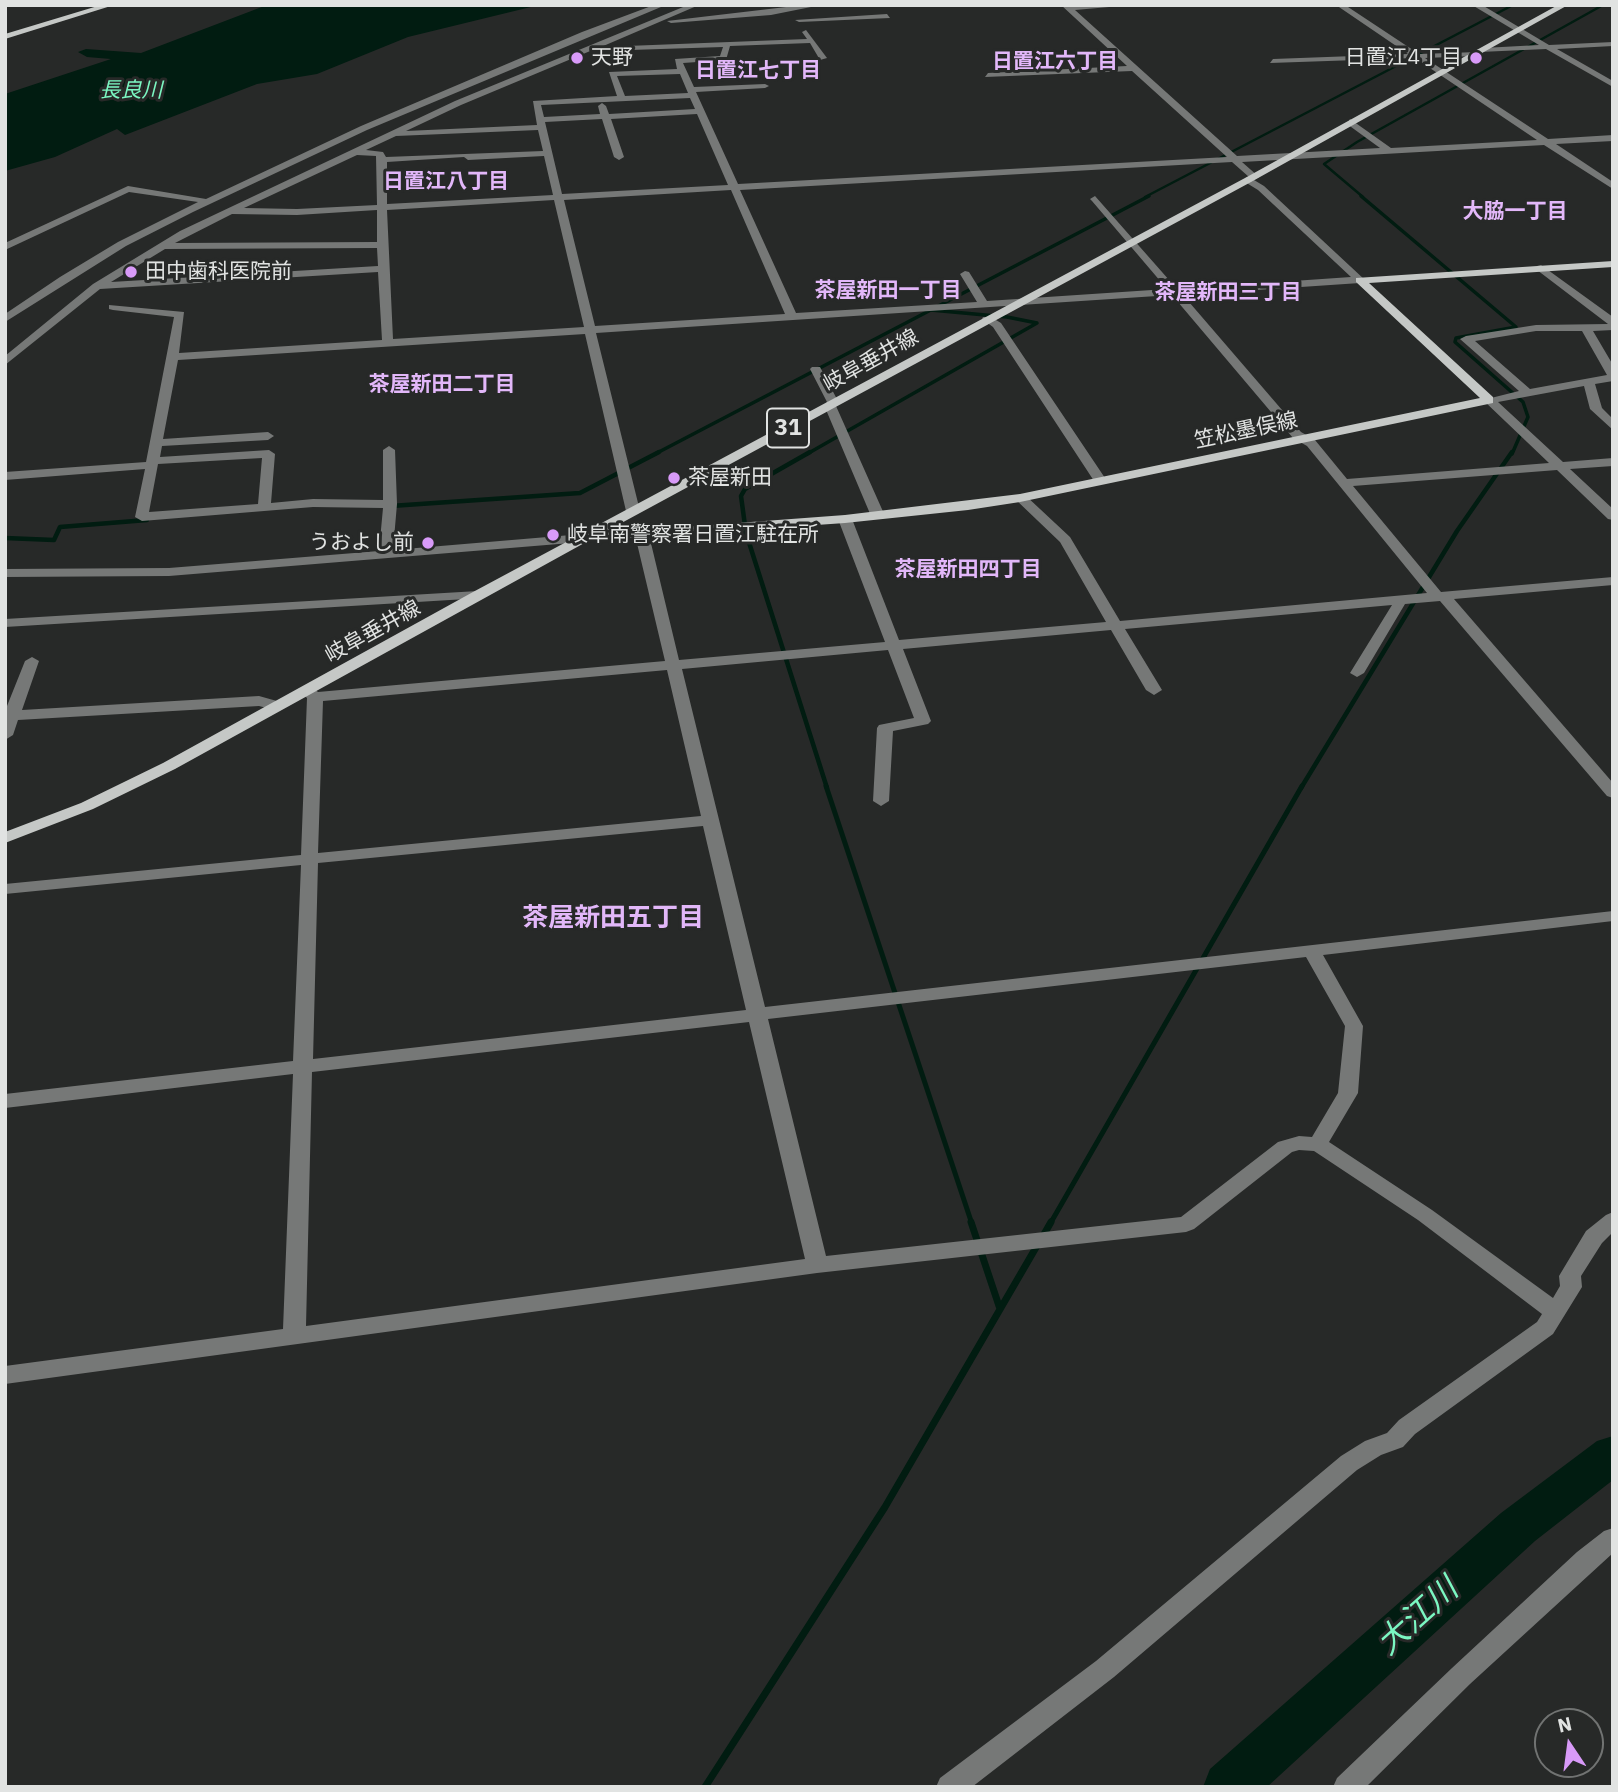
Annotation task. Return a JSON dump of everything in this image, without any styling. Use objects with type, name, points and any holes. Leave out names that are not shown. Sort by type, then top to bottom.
[{"type":"main road","points":[[5,37],[110,5]]},
{"type":"main road","name":"岐阜垂井線","points":[[5,838],[128,787],[279,706],[312,694],[478,595],[1251,178],[1564,5]]},
{"type":"main road","points":[[1360,280],[1613,264]]},
{"type":"main road","points":[[1360,280],[1489,400]]},
{"type":"main road","name":"笠松墨俣線","points":[[583,538],[878,516],[1020,498],[1489,400]]},
{"type":"street","points":[[5,319],[122,244],[248,182],[484,76],[662,5]]},
{"type":"street","points":[[5,362],[97,286],[162,246],[229,211],[391,134],[695,5]]},
{"type":"street","points":[[772,5],[799,20],[823,58]]},
{"type":"street","points":[[648,23],[786,11],[817,5]]},
{"type":"street","points":[[1066,7],[1128,5]]},
{"type":"street","points":[[1339,5],[1613,186]]},
{"type":"street","points":[[1476,5],[1613,85]]},
{"type":"street","points":[[1066,7],[1233,159],[1360,280]]},
{"type":"street","points":[[799,20],[887,16]]},
{"type":"street","points":[[723,17],[740,44]]},
{"type":"street","points":[[588,49],[812,41]]},
{"type":"street","points":[[1273,61],[1613,44]]},
{"type":"street","points":[[727,45],[723,58],[678,61],[792,317]]},
{"type":"street","points":[[988,75],[1134,68]]},
{"type":"street","points":[[622,99],[612,74],[682,71]]},
{"type":"street","points":[[633,512],[536,103],[622,99],[765,86]]},
{"type":"street","points":[[599,100],[619,157]]},
{"type":"street","points":[[391,134],[701,111]]},
{"type":"street","points":[[1350,122],[1388,150]]},
{"type":"street","points":[[736,192],[1233,159],[1613,138]]},
{"type":"street","points":[[352,152],[380,154],[382,160],[382,245],[388,344]]},
{"type":"street","points":[[382,160],[548,153]]},
{"type":"street","points":[[5,247],[128,189],[202,200]]},
{"type":"street","points":[[229,211],[297,212],[560,197],[817,192]]},
{"type":"street","points":[[1096,199],[1297,435],[1311,443],[1440,596],[1613,793]]},
{"type":"street","points":[[162,246],[382,245]]},
{"type":"street","points":[[1541,268],[1613,325]]},
{"type":"street","points":[[97,286],[384,269]]},
{"type":"street","points":[[965,274],[984,304]]},
{"type":"street","points":[[173,357],[1360,280]]},
{"type":"street","points":[[113,307],[180,314],[142,517],[330,503],[390,504]]},
{"type":"street","points":[[987,319],[997,325],[1101,481]]},
{"type":"street","points":[[1527,392],[1466,339],[1536,328],[1613,325]]},
{"type":"street","points":[[1489,400],[1613,376],[1585,326]]},
{"type":"street","points":[[816,369],[878,516]]},
{"type":"street","points":[[1584,381],[1589,384],[1598,413],[1613,426]]},
{"type":"street","points":[[1489,400],[1613,516]]},
{"type":"street","points":[[156,443],[268,436]]},
{"type":"street","points":[[386,554],[390,504],[389,450]]},
{"type":"street","points":[[5,476],[269,453],[264,507]]},
{"type":"street","points":[[1345,483],[1613,462]]},
{"type":"street","points":[[1020,498],[1065,540],[1154,690]]},
{"type":"street","points":[[845,519],[923,721],[885,728],[881,801]]},
{"type":"street","points":[[642,535],[817,1265]]},
{"type":"street","points":[[5,573],[169,572],[583,538]]},
{"type":"street","points":[[294,1336],[305,1066],[312,694],[1613,581]]},
{"type":"street","points":[[5,623],[478,595]]},
{"type":"street","points":[[1357,674],[1399,605],[1396,600]]},
{"type":"street","points":[[5,735],[8,716],[32,661]]},
{"type":"street","points":[[8,716],[259,701],[279,706]]},
{"type":"street","points":[[5,889],[710,820]]},
{"type":"street","points":[[5,1101],[1613,916]]},
{"type":"street","points":[[1311,949],[1354,1026],[1348,1093],[1318,1144]]},
{"type":"street","points":[[5,1375],[817,1265],[1186,1224],[1284,1146],[1299,1143],[1318,1144],[1424,1214],[1555,1311]]},
{"type":"street","points":[[950,1787],[1104,1670],[1349,1463],[1373,1448],[1395,1440],[1407,1427],[1545,1328],[1571,1287],[1570,1276],[1594,1237],[1613,1220]]},
{"type":"street","points":[[1347,1787],[1461,1676],[1613,1538]]},
{"type":"water","name":"長良川","points":[[267,5],[539,5],[408,37],[317,74],[257,84],[125,135],[117,129],[55,157],[5,171],[5,94],[111,59],[87,57],[78,52],[86,49],[141,53]]},
{"type":"waterway","points":[[1145,197],[1513,5]]},
{"type":"waterway","points":[[1363,197],[1324,164],[1357,142],[1603,5]]},
{"type":"waterway","points":[[655,454],[1149,196]]},
{"type":"waterway","points":[[1361,196],[1516,327],[1456,338],[1455,342],[1523,402],[1528,417],[1512,454]]},
{"type":"waterway","points":[[807,454],[1037,323],[1007,317],[931,310]]},
{"type":"waterway","points":[[391,506],[580,493],[659,452]]},
{"type":"waterway","points":[[810,452],[745,489],[741,496],[746,533],[827,788]]},
{"type":"waterway","points":[[1301,788],[1457,531],[1512,452]]},
{"type":"waterway","points":[[5,538],[54,540],[60,527],[147,520]]},
{"type":"waterway","points":[[826,786],[972,1224]]},
{"type":"waterway","points":[[1050,1224],[1302,786]]},
{"type":"waterway","points":[[971,1222],[1000,1309]]},
{"type":"waterway","points":[[1043,1236],[1051,1222]]},
{"type":"waterway","points":[[705,1787],[885,1507],[1038,1244]]},
{"type":"waterway","name":"大江川","points":[[1229,1787],[1518,1527],[1613,1454]]},
{"type":"place","name":"天野","points":[[577,58]]},
{"type":"place","name":"日置江4丁目","points":[[1476,58]]},
{"type":"place","name":"田中歯科医院前","points":[[131,272]]},
{"type":"place","name":"茶屋新田","points":[[674,478]]},
{"type":"place","name":"岐阜南警察署日置江駐在所","points":[[553,535]]},
{"type":"place","name":"うおよし前","points":[[428,543]]},
{"type":"district","name":"日置江六丁目","points":[[1055,62]]},
{"type":"district","name":"日置江七丁目","points":[[758,71]]},
{"type":"district","name":"日置江八丁目","points":[[446,182]]},
{"type":"district","name":"大脇一丁目","points":[[1515,212]]},
{"type":"district","name":"茶屋新田一丁目","points":[[888,291]]},
{"type":"district","name":"茶屋新田三丁目","points":[[1228,293]]},
{"type":"district","name":"茶屋新田二丁目","points":[[442,385]]},
{"type":"district","name":"茶屋新田四丁目","points":[[968,570]]},
{"type":"district","name":"茶屋新田五丁目","points":[[613,918]]}]
